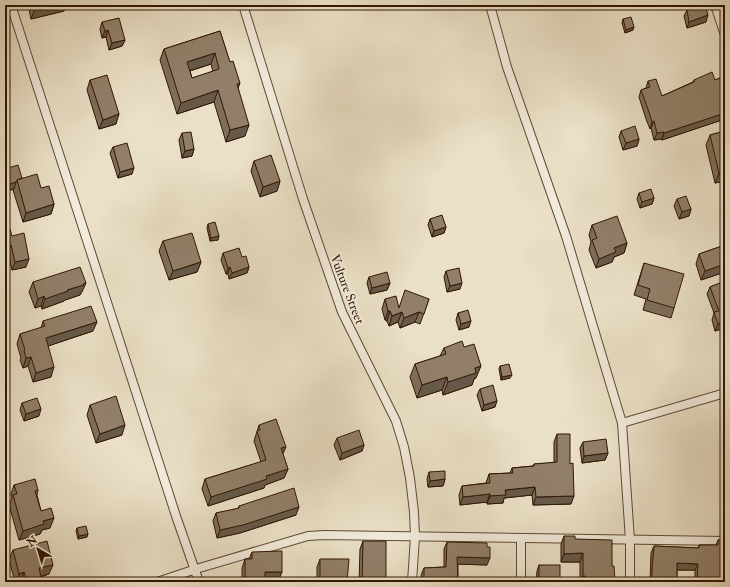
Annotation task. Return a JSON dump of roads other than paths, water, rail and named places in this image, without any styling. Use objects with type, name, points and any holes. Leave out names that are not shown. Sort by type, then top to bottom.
[{"type":"street","points":[[11,5],[174,508],[200,582]]},
{"type":"street","name":"Vulture Street","points":[[243,5],[303,199],[342,312],[396,421],[404,447],[411,484],[415,537],[412,582]]},
{"type":"street","points":[[490,5],[507,67],[566,236],[622,423],[630,540],[630,582]]},
{"type":"street","points":[[715,5],[725,35]]},
{"type":"street","points":[[622,423],[725,393]]},
{"type":"street","points":[[157,582],[308,536],[324,535],[725,542]]},
{"type":"street","points":[[521,538],[521,582]]}]
